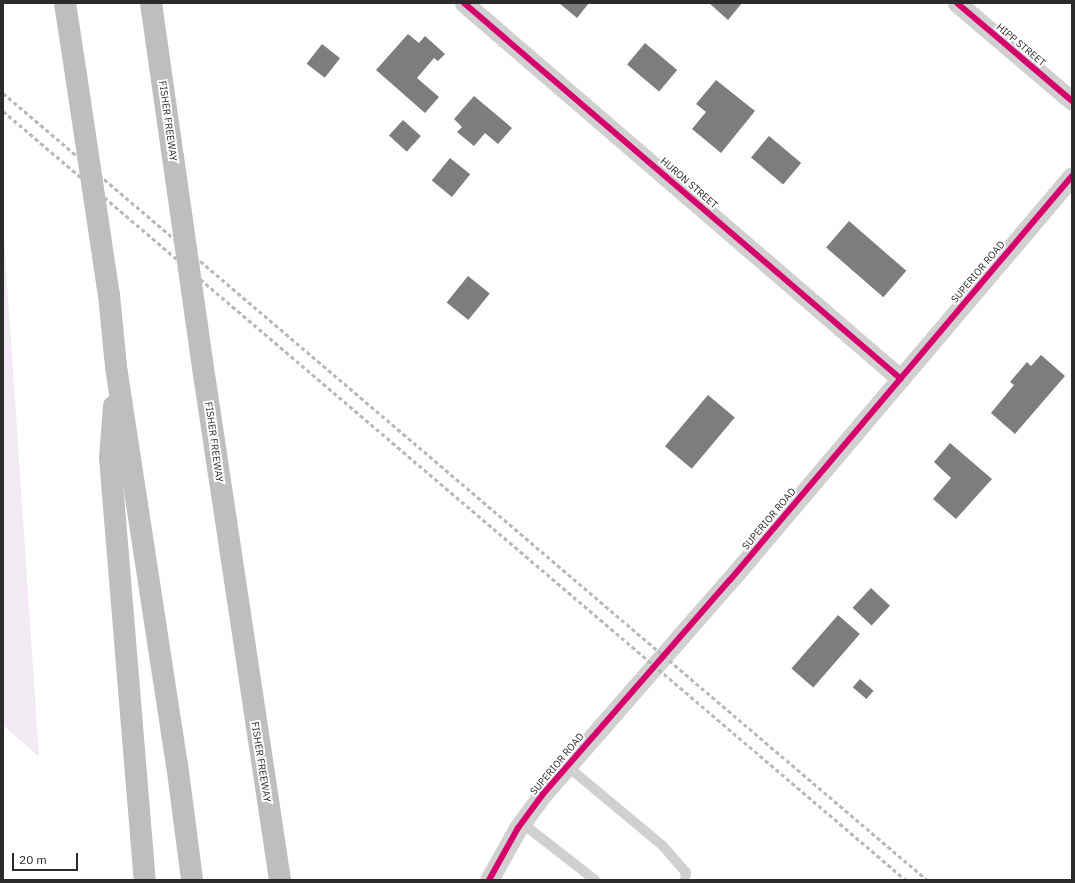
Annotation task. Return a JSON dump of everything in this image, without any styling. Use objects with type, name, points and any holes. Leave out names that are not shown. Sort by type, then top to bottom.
[{"type":"highway","points":[[66,3],[109,295],[116,366],[178,764],[192,880]]},
{"type":"highway","name":"FISHER FREEWAY","points":[[151,3],[205,381],[280,880]]},
{"type":"highway","points":[[116,366],[110,458],[145,880]]},
{"type":"street","name":"HURON STREET","points":[[464,3],[901,379]]},
{"type":"street","name":"HIPP STREET","points":[[956,3],[1072,102]]},
{"type":"street","name":"SUPERIOR ROAD","points":[[489,880],[522,823],[567,766],[901,379],[1072,176]]},
{"type":"lane","points":[[567,766],[663,846],[686,872],[685,880]]},
{"type":"lane","points":[[522,823],[595,880]]},
{"type":"shaded area","points":[[3,222],[39,757],[3,725]]},
{"type":"building","points":[[559,3],[589,3],[577,18]]},
{"type":"building","points":[[709,3],[742,3],[728,20]]},
{"type":"building","points":[[408,34],[419,43],[425,36],[445,54],[438,61],[434,58],[417,78],[439,97],[425,113],[376,70]]},
{"type":"building","points":[[645,43],[677,70],[659,91],[627,64]]},
{"type":"building","points":[[322,44],[340,58],[325,78],[307,64]]},
{"type":"building","points":[[716,80],[755,111],[721,153],[692,129],[706,112],[696,104]]},
{"type":"building","points":[[474,96],[512,128],[498,144],[485,133],[474,146],[457,132],[462,127],[454,119]]},
{"type":"building","points":[[403,120],[421,136],[407,152],[389,136]]},
{"type":"building","points":[[769,136],[801,163],[783,184],[751,157]]},
{"type":"building","points":[[450,158],[470,174],[452,197],[432,181]]},
{"type":"building","points":[[849,221],[906,271],[883,297],[826,247]]},
{"type":"building","points":[[468,276],[490,294],[468,320],[447,302]]},
{"type":"building","points":[[1041,355],[1065,376],[1015,434],[991,413],[1014,385],[1010,382],[1027,362],[1031,366]]},
{"type":"building","points":[[708,395],[735,417],[692,469],[665,446]]},
{"type":"building","points":[[950,443],[992,479],[956,519],[933,499],[951,478],[934,462]]},
{"type":"building","points":[[871,588],[890,606],[872,625],[853,608]]},
{"type":"building","points":[[838,615],[860,634],[813,688],[791,669]]},
{"type":"building","points":[[860,679],[874,691],[866,699],[853,687]]},
{"type":"railway","points":[[3,93],[927,880]]},
{"type":"railway","points":[[3,111],[906,880]]},
{"type":"cycle path","points":[[464,3],[901,379]]},
{"type":"cycle path","points":[[957,3],[1072,101]]},
{"type":"cycle path","points":[[489,880],[518,828],[543,794],[730,580],[1072,176]]}]
